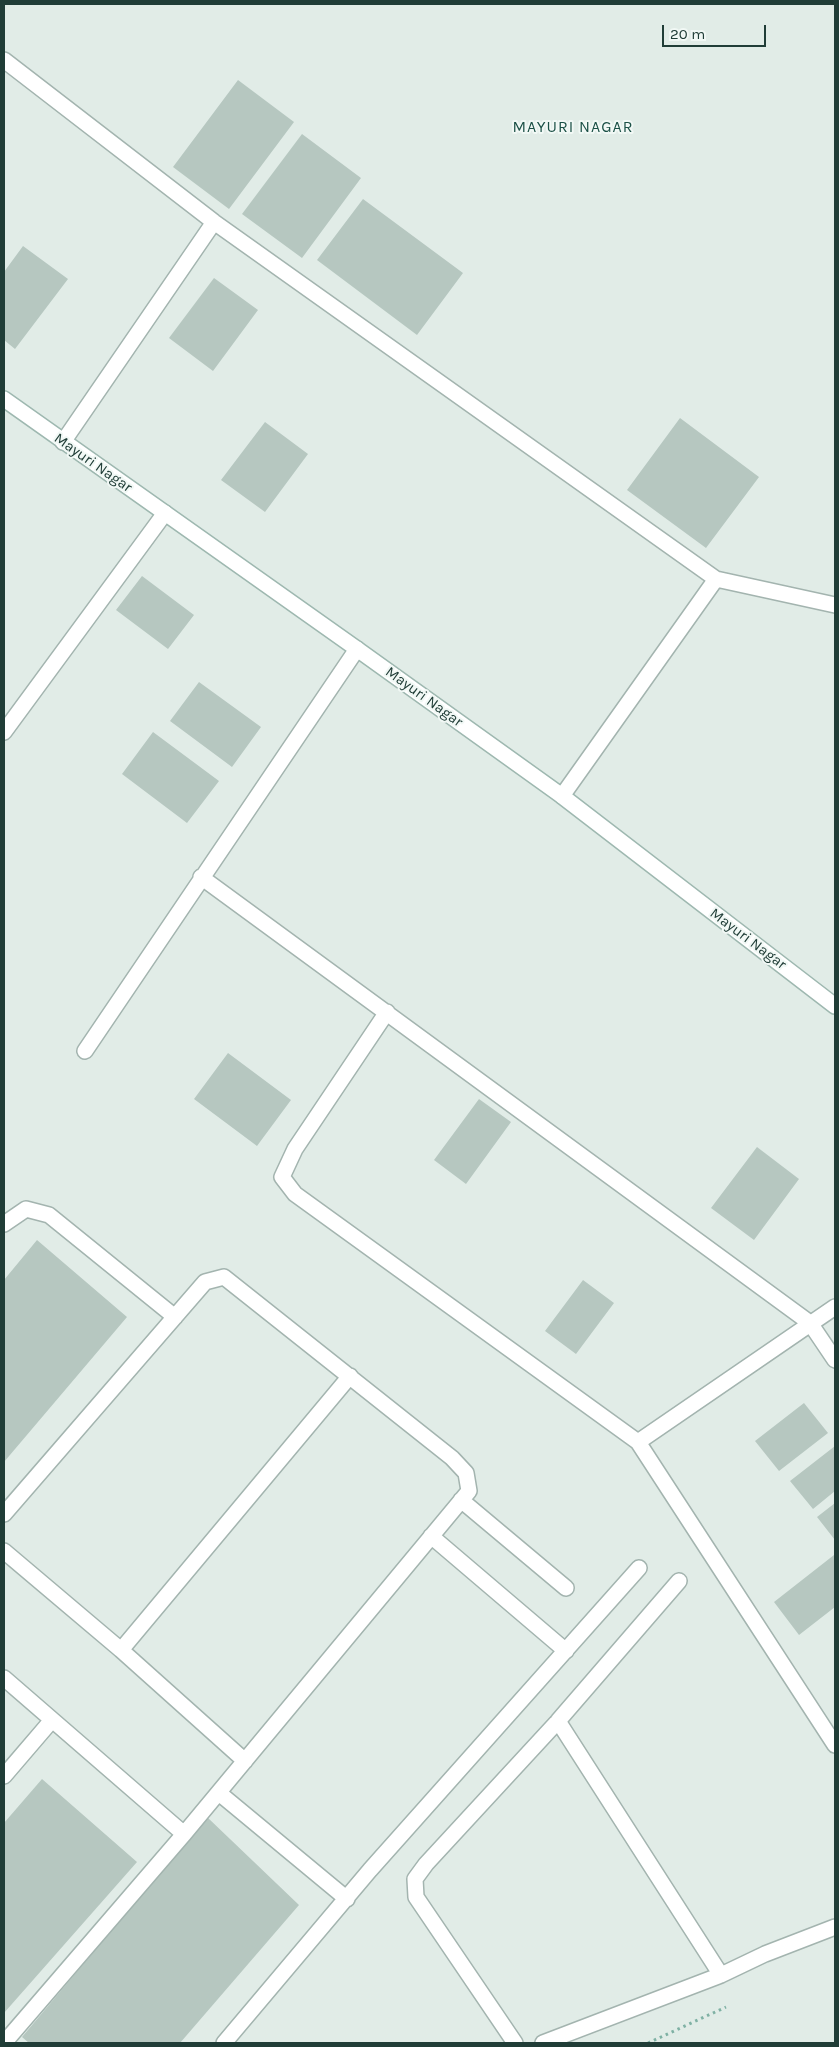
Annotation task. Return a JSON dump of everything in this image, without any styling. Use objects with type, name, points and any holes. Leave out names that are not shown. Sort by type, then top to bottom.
[{"type":"street","points":[[4,60],[214,222],[716,578],[835,605]]},
{"type":"street","points":[[63,442],[214,222]]},
{"type":"street","name":"Mayuri Nagar","points":[[4,399],[562,796],[835,1006]]},
{"type":"street","points":[[4,732],[165,513]]},
{"type":"street","points":[[562,796],[716,578]]},
{"type":"street","points":[[85,1051],[357,649]]},
{"type":"street","points":[[201,877],[810,1322],[835,1360]]},
{"type":"street","points":[[388,1012],[294,1150],[282,1177],[295,1194],[638,1442],[835,1745]]},
{"type":"street","points":[[4,1224],[26,1209],[49,1215],[175,1317]]},
{"type":"street","points":[[4,1514],[205,1282],[224,1277],[452,1458],[466,1473],[469,1491],[219,1793],[4,2043]]},
{"type":"street","points":[[638,1442],[835,1306]]},
{"type":"street","points":[[121,1650],[350,1376]]},
{"type":"street","points":[[461,1500],[566,1588]]},
{"type":"street","points":[[431,1536],[566,1651]]},
{"type":"street","points":[[4,1551],[121,1650],[245,1761]]},
{"type":"street","points":[[224,2043],[377,1863],[639,1568]]},
{"type":"street","points":[[515,2043],[416,1897],[415,1879],[426,1864],[558,1721],[679,1581]]},
{"type":"street","points":[[4,1678],[184,1834]]},
{"type":"street","points":[[4,1776],[52,1720]]},
{"type":"street","points":[[558,1721],[720,1975]]},
{"type":"street","points":[[219,1793],[347,1899]]},
{"type":"street","points":[[542,2043],[720,1975],[765,1954],[835,1928]]},
{"type":"path","points":[[648,2043],[726,2007]]},
{"type":"building","points":[[238,80],[294,122],[229,209],[173,167]]},
{"type":"building","points":[[302,134],[361,178],[302,258],[242,214]]},
{"type":"building","points":[[363,199],[463,273],[417,335],[317,260]]},
{"type":"building","points":[[23,246],[68,279],[15,349],[4,340],[4,272]]},
{"type":"building","points":[[214,278],[258,310],[213,371],[169,338]]},
{"type":"building","points":[[680,418],[759,477],[706,548],[627,490]]},
{"type":"building","points":[[265,422],[308,454],[265,512],[221,480]]},
{"type":"building","points":[[142,576],[194,615],[168,649],[116,610]]},
{"type":"building","points":[[199,682],[261,727],[232,767],[170,721]]},
{"type":"building","points":[[153,732],[219,781],[187,823],[122,774]]},
{"type":"building","points":[[228,1053],[291,1100],[257,1146],[194,1099]]},
{"type":"building","points":[[479,1099],[511,1122],[466,1184],[434,1160]]},
{"type":"building","points":[[757,1147],[799,1179],[754,1240],[711,1208]]},
{"type":"building","points":[[37,1240],[127,1317],[4,1462],[4,1280]]},
{"type":"building","points":[[583,1280],[614,1303],[576,1354],[545,1331]]},
{"type":"building","points":[[804,1403],[828,1433],[779,1471],[755,1441]]},
{"type":"building","points":[[835,1446],[835,1491],[813,1509],[790,1481]]},
{"type":"building","points":[[835,1503],[835,1540],[817,1517]]},
{"type":"building","points":[[834,1555],[835,1607],[799,1635],[774,1602]]},
{"type":"building","points":[[42,1779],[137,1862],[4,2013],[4,1823]]},
{"type":"building","points":[[207,1817],[299,1905],[180,2043],[29,2043],[22,2037]]},
{"type":"district","name":"MAYURI NAGAR","points":[[573,127]]}]
